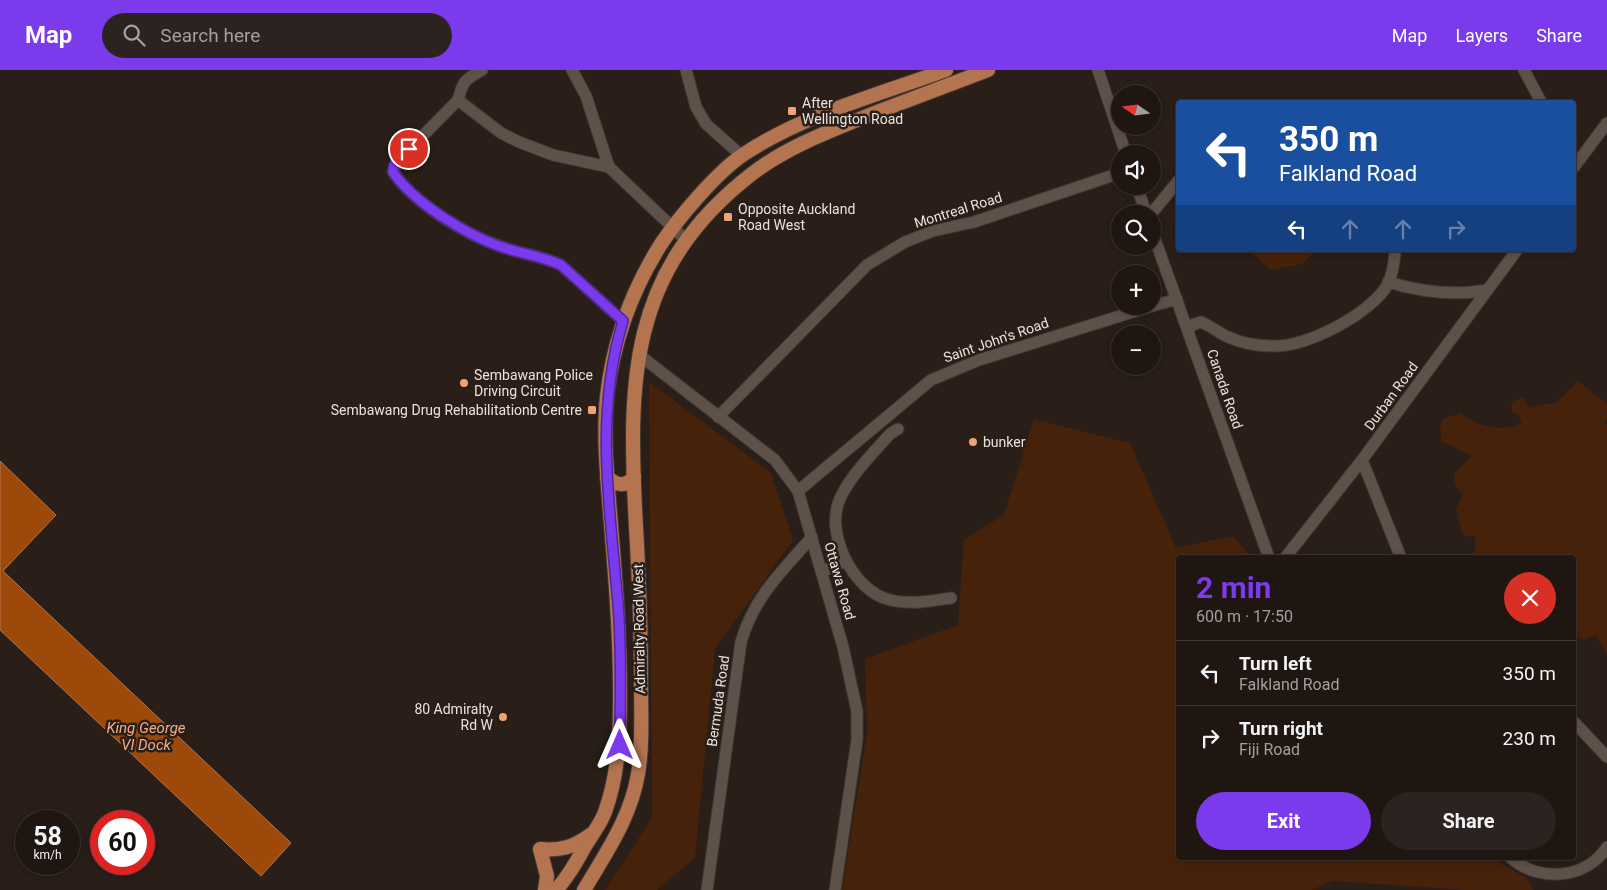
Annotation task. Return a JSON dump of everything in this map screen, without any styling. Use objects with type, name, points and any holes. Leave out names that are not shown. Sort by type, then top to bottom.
[{"type":"main road","name":"Admiralty Road West","points":[[584,890],[623,823],[638,775],[641,750],[634,477],[634,391],[638,354],[644,330],[663,279],[687,240],[715,209],[753,173],[794,147],[837,128],[988,70]]},
{"type":"main road","name":"Admiralty Road West","points":[[556,890],[566,879],[604,815],[614,782],[620,745],[618,608],[607,477],[607,398],[615,347],[623,321],[644,270],[671,228],[701,194],[742,156],[784,131],[867,97],[944,71]]},
{"type":"main road","points":[[607,477],[613,483],[624,485],[629,483],[634,477]]},
{"type":"main road","points":[[609,501],[622,494],[635,500]]},
{"type":"main road","points":[[618,608],[631,603],[638,584]]},
{"type":"main road","points":[[545,890],[547,876],[540,848],[553,850],[575,845],[593,833]]},
{"type":"main road","points":[[566,879],[575,890]]},
{"type":"street","points":[[482,70],[466,79],[461,87],[458,100],[397,162],[393,169],[395,176],[426,205],[456,226],[501,247],[550,260],[561,265],[623,321]]},
{"type":"street","points":[[572,70],[586,96],[609,167],[671,228],[687,240]]},
{"type":"street","points":[[686,70],[696,107],[706,124],[742,156]]},
{"type":"street","points":[[1098,70],[1123,145]]},
{"type":"street","points":[[1524,70],[1540,100]]},
{"type":"street","points":[[458,100],[501,133],[519,142],[553,155],[609,167]]},
{"type":"street","points":[[1576,165],[1607,123]]},
{"type":"street","name":"Montreal Road","points":[[718,416],[867,265],[905,242],[933,231],[974,222],[1111,176]]},
{"type":"street","points":[[1158,205],[1176,184]]},
{"type":"street","points":[[1190,330],[1192,325],[1201,322],[1228,337],[1248,343],[1274,346],[1298,343],[1320,336],[1355,316],[1382,291],[1388,282],[1394,252]]},
{"type":"street","name":"Durban Road","points":[[1287,555],[1362,460],[1516,252]]},
{"type":"street","name":"Canada Road","points":[[1161,255],[1190,330],[1269,555]]},
{"type":"street","points":[[1388,282],[1416,289],[1454,294],[1487,290]]},
{"type":"street","name":"Saint John's Road","points":[[1161,303],[1177,299]]},
{"type":"street","name":"Saint John's Road","points":[[798,491],[931,380],[955,368],[1123,315]]},
{"type":"street","name":"Ottawa Road","points":[[638,354],[775,460],[798,491],[823,571],[843,646],[857,711],[858,726],[835,890]]},
{"type":"street","points":[[898,429],[890,434],[854,476],[838,504],[835,531],[846,561],[862,582],[888,600],[906,602],[952,598]]},
{"type":"street","points":[[865,436],[864,446],[870,457]]},
{"type":"street","points":[[1362,460],[1399,555]]},
{"type":"street","name":"Bermuda Road","points":[[707,890],[740,651],[746,626],[760,598],[812,537]]},
{"type":"street","points":[[823,571],[846,561]]},
{"type":"street","points":[[1576,724],[1607,757]]},
{"type":"street","points":[[1514,860],[1532,871],[1569,874],[1584,868],[1607,847]]},
{"type":"shaded area","points":[[1250,252],[1315,252],[1302,264],[1271,270]]},
{"type":"shaded area","points":[[1578,381],[1607,404],[1607,419],[1604,422],[1607,424],[1607,654],[1595,635],[1583,640],[1576,637],[1576,555],[1472,555],[1476,546],[1475,537],[1463,535],[1456,509],[1463,495],[1454,477],[1455,473],[1472,456],[1442,441],[1440,430],[1443,419],[1460,413],[1466,418],[1482,425],[1498,428],[1507,427],[1522,423],[1519,415],[1513,413],[1511,403],[1520,398],[1525,399],[1529,408],[1557,402]]},
{"type":"shaded area","points":[[649,382],[771,473],[793,540],[715,649],[695,858],[657,890],[605,890],[652,818]]},
{"type":"shaded area","points":[[1034,419],[1130,443],[1176,548],[1233,536],[1249,555],[1176,555],[1176,860],[1495,860],[1529,880],[1533,890],[1467,890],[1333,881],[1311,890],[842,890],[867,732],[865,659],[958,625],[964,539],[1004,515]]},
{"type":"water","name":"King George VI Dock","points":[[0,461],[56,515],[3,571],[291,843],[261,876],[0,630]]},
{"type":"place","name":"After Wellington Road","points":[[792,111]]},
{"type":"place","name":"Opposite Auckland Road West","points":[[728,217]]},
{"type":"place","name":"Sembawang Police Driving Circuit","points":[[464,383]]},
{"type":"place","name":"Sembawang Drug Rehabilitationb Centre","points":[[592,410]]},
{"type":"place","name":"bunker","points":[[973,442]]},
{"type":"place","name":"80 Admiralty Rd W","points":[[503,717]]},
{"type":"route","points":[[409,149],[394,165],[393,172],[426,205],[456,226],[501,247],[550,260],[561,265],[623,321],[615,347],[607,398],[606,466],[618,608],[620,745]]}]
